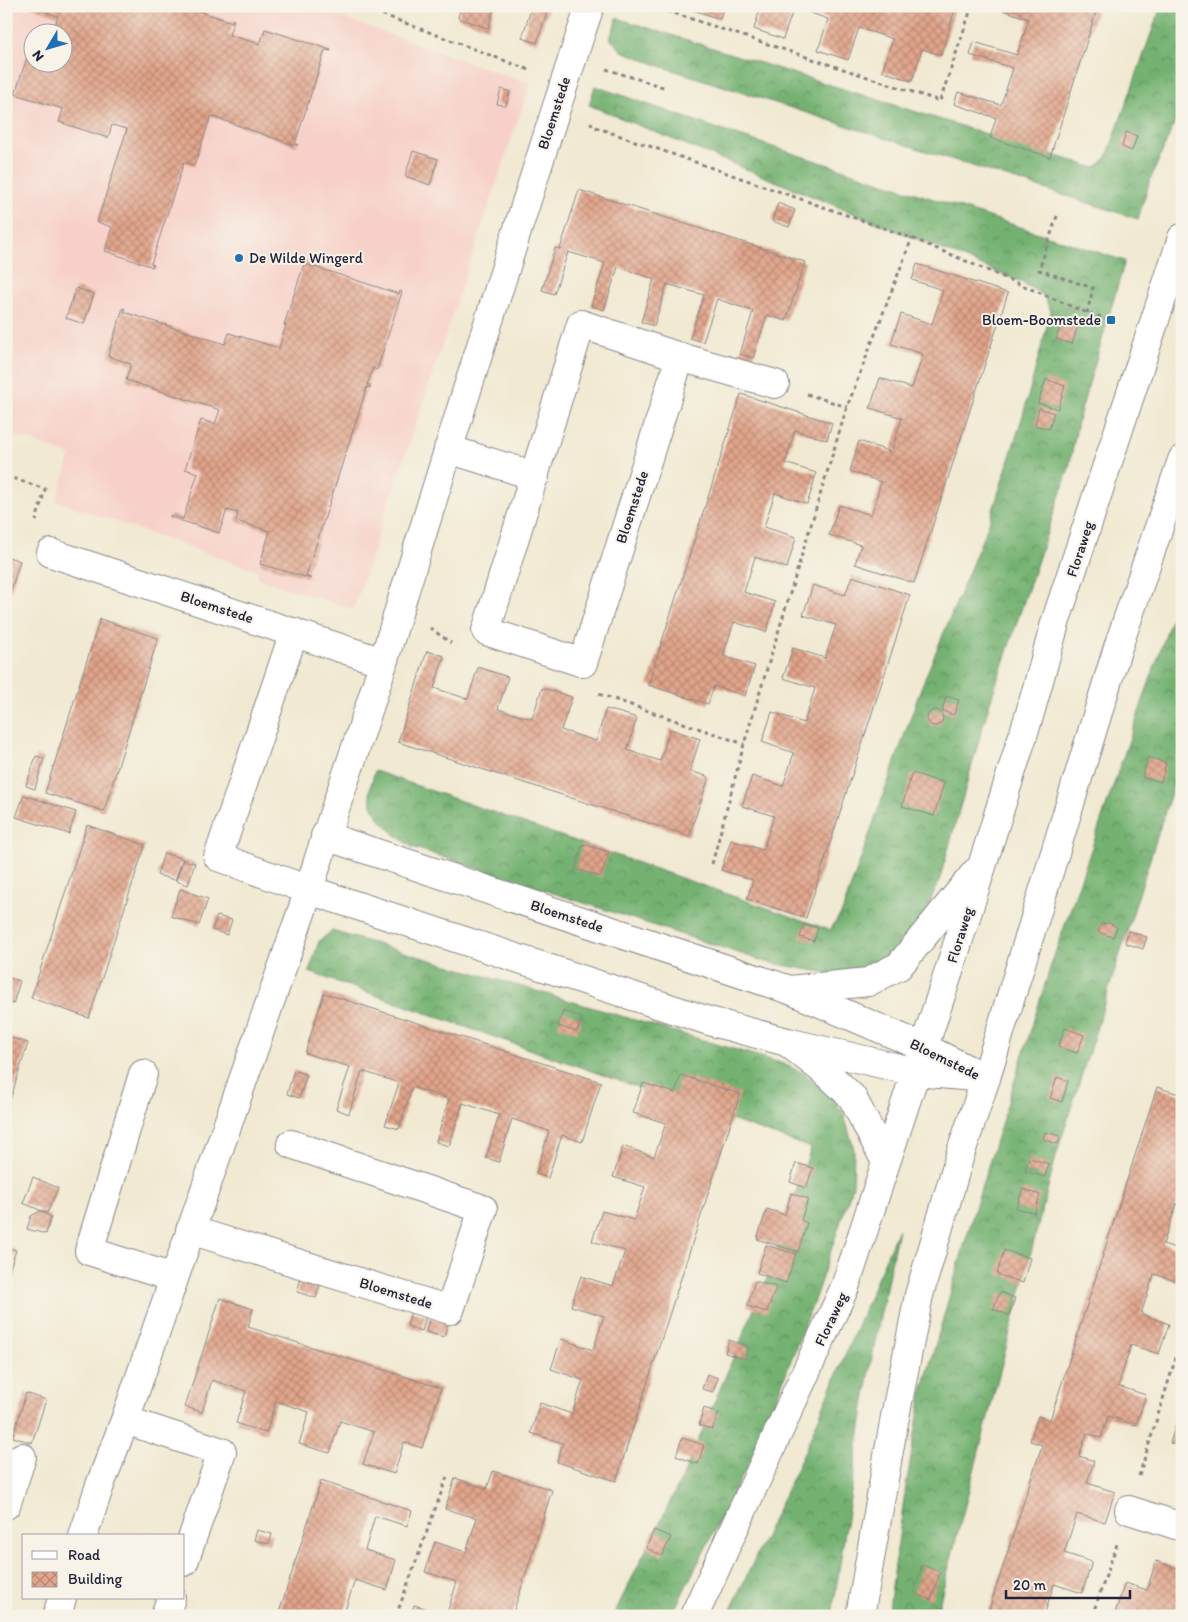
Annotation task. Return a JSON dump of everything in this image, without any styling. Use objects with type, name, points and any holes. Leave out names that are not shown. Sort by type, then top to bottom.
[{"type":"street","name":"Bloemstede","points":[[84,1534],[309,890],[590,6]]},
{"type":"street","name":"Floraweg","points":[[694,1616],[846,1287],[950,968],[1030,713],[1056,620],[1182,238]]},
{"type":"street","name":"Bloemstede","points":[[680,357],[583,663],[486,631],[581,324],[680,357],[775,384]]},
{"type":"street","points":[[448,449],[535,476]]},
{"type":"street","points":[[860,1616],[894,1422],[920,1296],[960,1155],[986,1078],[1118,647],[1182,460]]},
{"type":"street","name":"Bloemstede","points":[[51,553],[383,662]]},
{"type":"street","points":[[294,632],[218,857],[309,890]]},
{"type":"street","name":"Bloemstede","points":[[325,836],[790,990],[920,1059]]},
{"type":"street","points":[[790,990],[868,982],[899,966],[983,862]]},
{"type":"street","name":"Bloemstede","points":[[309,890],[709,1021],[787,1042],[920,1059],[986,1078]]},
{"type":"street","points":[[787,1042],[830,1075],[852,1097],[886,1162]]},
{"type":"street","points":[[143,1074],[89,1251],[174,1278]]},
{"type":"street","name":"Bloemstede","points":[[190,1230],[450,1310],[484,1209],[292,1144]]},
{"type":"street","points":[[124,1420],[222,1452],[185,1559]]},
{"type":"street","points":[[6,1505],[22,1457]]},
{"type":"street","points":[[1129,1510],[1182,1527]]},
{"type":"street","points":[[56,1616],[61,1600]]},
{"type":"street","points":[[165,1616],[170,1600]]},
{"type":"path","points":[[360,6],[578,87],[592,126],[912,238],[1087,312],[1111,320]]},
{"type":"path","points":[[652,6],[940,101],[972,6]]},
{"type":"path","points":[[573,57],[666,88]]},
{"type":"path","points":[[1057,216],[1039,270],[1093,288],[1087,312]]},
{"type":"path","points":[[712,864],[744,744],[847,407],[912,238]]},
{"type":"path","points":[[775,384],[847,407]]},
{"type":"path","points":[[6,476],[45,489],[33,534],[51,553]]},
{"type":"path","points":[[1092,1616],[1129,1510],[1182,1338]]},
{"type":"path","points":[[396,1616],[448,1474]]},
{"type":"shaded area","name":"De Wilde Wingerd","points":[[14,6],[309,6],[530,84],[353,610],[257,578],[258,571],[56,501],[71,455],[6,432],[6,30]]},
{"type":"green space","points":[[1161,6],[1182,6],[1182,105],[1149,183],[1138,219],[660,66],[622,51],[610,39],[617,18],[1095,168],[1107,157]]},
{"type":"green space","points":[[595,86],[730,133],[1125,261],[1078,421],[1069,468],[989,705],[940,878],[926,912],[900,948],[873,966],[832,974],[766,962],[412,847],[385,825],[379,818],[372,803],[370,788],[375,771],[830,930],[842,912],[921,688],[989,523],[1023,415],[1051,311],[1043,295],[1019,281],[589,105]]},
{"type":"green space","points":[[1182,588],[1182,758],[1057,1153],[936,1616],[888,1616],[905,1492],[923,1388],[977,1201],[1052,962]]},
{"type":"green space","points":[[332,931],[781,1063],[804,1073],[828,1093],[843,1112],[854,1149],[853,1185],[816,1295],[759,1443],[671,1616],[613,1616],[682,1478],[766,1281],[811,1148],[309,972],[319,941]]},
{"type":"green space","points":[[898,1229],[871,1362],[832,1616],[728,1616],[803,1455]]},
{"type":"building","points":[[29,6],[183,6],[232,22],[232,19],[234,20],[229,35],[260,44],[265,29],[331,51],[325,50],[295,144],[298,144],[297,146],[211,116],[194,166],[184,162],[151,264],[154,265],[153,267],[105,251],[112,227],[97,222],[127,129],[112,125],[108,138],[59,122],[63,109],[15,94],[22,72],[72,72],[72,22],[56,22],[58,16]]},
{"type":"building","points":[[461,6],[495,6],[488,28],[458,18]]},
{"type":"building","points":[[532,6],[549,6],[537,43],[522,38]]},
{"type":"building","points":[[691,6],[724,6],[720,19],[690,9]]},
{"type":"building","points":[[761,6],[956,6],[941,55],[922,49],[912,81],[882,71],[893,39],[859,28],[848,60],[818,50],[828,19],[794,7],[783,39],[754,29]]},
{"type":"building","points":[[991,6],[1098,6],[1050,157],[990,138],[996,118],[954,104],[958,92],[1001,105],[1013,68],[970,55],[974,42],[1017,55],[1029,19]]},
{"type":"building","points":[[501,89],[510,92],[506,106],[497,104]]},
{"type":"building","points":[[1126,132],[1137,136],[1132,151],[1122,147]]},
{"type":"building","points":[[413,151],[438,159],[430,185],[405,176]]},
{"type":"building","points":[[579,190],[805,262],[786,321],[767,315],[753,358],[740,354],[753,311],[717,299],[703,342],[690,338],[704,295],[667,284],[654,326],[641,322],[654,279],[618,267],[604,310],[591,306],[605,263],[568,252],[554,294],[542,290],[555,248],[560,249]]},
{"type":"building","points":[[778,203],[795,210],[789,227],[772,221]]},
{"type":"building","points":[[305,261],[307,261],[306,264],[399,294],[400,291],[402,292],[377,370],[373,368],[367,385],[370,385],[370,388],[367,387],[306,576],[312,579],[260,564],[270,531],[236,521],[238,513],[227,510],[219,533],[170,517],[170,515],[183,519],[198,473],[185,469],[201,420],[215,424],[220,410],[126,380],[131,364],[108,356],[123,308],[125,309],[124,312],[225,344],[229,333],[279,348],[286,325],[284,325]]},
{"type":"building","points":[[917,264],[1008,293],[914,583],[855,564],[861,545],[829,535],[839,505],[871,515],[881,482],[850,471],[859,441],[891,452],[902,418],[870,408],[880,378],[912,388],[923,354],[891,344],[896,328],[901,314],[932,324],[943,290],[912,280]]},
{"type":"building","points":[[76,288],[94,294],[84,324],[66,318]]},
{"type":"building","points":[[1062,320],[1078,325],[1072,344],[1056,339]]},
{"type":"building","points":[[1046,379],[1065,386],[1058,409],[1038,403]]},
{"type":"building","points":[[741,394],[832,423],[827,440],[795,430],[785,463],[816,473],[812,489],[807,504],[775,493],[764,527],[796,537],[787,568],[755,557],[744,592],[775,602],[771,617],[766,632],[734,622],[723,656],[755,666],[745,696],[714,686],[708,704],[648,685]]},
{"type":"building","points":[[1039,408],[1054,413],[1049,429],[1035,425]]},
{"type":"building","points":[[6,556],[20,561],[7,603],[6,603]]},
{"type":"building","points":[[852,576],[910,595],[806,918],[747,899],[753,880],[721,870],[731,840],[763,850],[774,816],[742,806],[752,776],[783,786],[794,753],[762,742],[772,712],[804,723],[815,688],[783,678],[793,648],[825,658],[836,625],[803,615],[813,585],[845,595]]},
{"type":"building","points":[[100,619],[158,638],[104,811],[45,793]]},
{"type":"building","points":[[427,651],[444,656],[434,688],[468,699],[478,667],[508,677],[498,709],[532,719],[542,688],[572,697],[561,730],[596,741],[606,709],[637,718],[627,750],[660,761],[670,729],[700,739],[690,771],[709,777],[689,836],[398,742]]},
{"type":"building","points":[[946,696],[959,700],[954,715],[942,711]]},
{"type":"building","points":[[932,710],[938,710],[943,715],[941,724],[932,726],[927,721],[927,715]]},
{"type":"building","points":[[36,756],[44,758],[35,789],[26,786]]},
{"type":"building","points":[[1148,757],[1166,763],[1161,782],[1142,777]]},
{"type":"building","points":[[912,773],[944,783],[934,816],[902,806]]},
{"type":"building","points":[[24,795],[76,812],[69,834],[16,817]]},
{"type":"building","points":[[87,825],[145,845],[89,1018],[31,998]]},
{"type":"building","points":[[583,844],[609,852],[601,877],[575,869]]},
{"type":"building","points":[[164,853],[183,859],[175,880],[157,875]]},
{"type":"building","points":[[183,860],[195,863],[188,885],[176,881]]},
{"type":"building","points":[[180,889],[208,899],[199,925],[171,916]]},
{"type":"building","points":[[217,916],[232,920],[227,935],[212,930]]},
{"type":"building","points":[[1109,923],[1117,927],[1113,937],[1098,932],[1101,924]]},
{"type":"building","points":[[804,924],[818,928],[814,941],[800,937]]},
{"type":"building","points":[[1128,931],[1147,937],[1143,949],[1125,943]]},
{"type":"building","points":[[6,977],[20,981],[13,1004],[6,1001]]},
{"type":"building","points":[[324,993],[601,1082],[582,1142],[562,1135],[548,1178],[536,1174],[549,1131],[512,1119],[499,1162],[486,1158],[499,1115],[463,1103],[449,1146],[436,1142],[449,1099],[412,1087],[399,1129],[385,1125],[399,1083],[362,1071],[349,1114],[336,1109],[350,1067],[305,1053]]},
{"type":"building","points":[[563,1011],[582,1018],[577,1032],[558,1026]]},
{"type":"building","points":[[1065,1028],[1084,1035],[1077,1053],[1058,1047]]},
{"type":"building","points":[[6,1036],[28,1043],[7,1110],[6,1110]]},
{"type":"building","points":[[294,1070],[307,1075],[299,1098],[287,1094]]},
{"type":"building","points":[[681,1075],[740,1094],[616,1481],[557,1462],[563,1443],[531,1433],[540,1403],[572,1414],[583,1380],[551,1369],[561,1339],[593,1350],[604,1316],[571,1306],[581,1276],[613,1286],[625,1251],[592,1241],[602,1211],[634,1220],[645,1187],[613,1177],[623,1146],[654,1157],[666,1123],[633,1113],[643,1083],[675,1093]]},
{"type":"building","points":[[1057,1077],[1068,1081],[1062,1102],[1050,1098]]},
{"type":"building","points":[[1157,1087],[1182,1095],[1182,1205],[1177,1203],[1163,1244],[1182,1250],[1182,1283],[1154,1274],[1141,1314],[1169,1324],[1159,1354],[1131,1345],[1118,1386],[1146,1395],[1136,1425],[1108,1416],[1101,1438],[1087,1433],[1079,1456],[1094,1461],[1087,1483],[1115,1492],[1105,1522],[1077,1514],[1064,1553],[1092,1562],[1082,1593],[1054,1584],[1044,1616],[987,1616],[1042,1445],[1030,1441],[1038,1416],[1050,1420]]},
{"type":"building","points":[[1045,1132],[1060,1136],[1058,1144],[1043,1139]]},
{"type":"building","points":[[1029,1158],[1049,1164],[1045,1177],[1025,1171]]},
{"type":"building","points":[[796,1163],[813,1168],[806,1188],[790,1182]]},
{"type":"building","points":[[33,1177],[58,1188],[47,1213],[23,1203]]},
{"type":"building","points":[[1023,1189],[1040,1195],[1035,1213],[1016,1208]]},
{"type":"building","points":[[791,1193],[808,1199],[801,1220],[807,1223],[798,1252],[757,1239],[767,1209],[785,1215]]},
{"type":"building","points":[[40,1211],[51,1217],[46,1234],[27,1229],[31,1216]]},
{"type":"building","points":[[766,1245],[796,1254],[786,1283],[757,1273]]},
{"type":"building","points":[[6,1247],[16,1250],[7,1277],[6,1277]]},
{"type":"building","points":[[1004,1250],[1030,1258],[1023,1283],[997,1274]]},
{"type":"building","points":[[301,1278],[320,1284],[316,1298],[297,1292]]},
{"type":"building","points":[[755,1281],[776,1287],[767,1312],[747,1306]]},
{"type":"building","points":[[1000,1292],[1015,1298],[1009,1315],[993,1309]]},
{"type":"building","points":[[220,1298],[253,1309],[248,1327],[441,1388],[422,1448],[404,1442],[394,1474],[363,1464],[374,1432],[340,1421],[330,1453],[299,1444],[309,1412],[276,1401],[266,1433],[250,1428],[236,1423],[246,1391],[212,1380],[202,1412],[185,1407]]},
{"type":"building","points":[[411,1311],[426,1316],[422,1331],[407,1326]]},
{"type":"building","points":[[430,1317],[448,1323],[444,1337],[426,1332]]},
{"type":"building","points":[[729,1340],[749,1347],[745,1359],[725,1353]]},
{"type":"building","points":[[707,1374],[718,1378],[713,1392],[702,1389]]},
{"type":"building","points":[[26,1393],[46,1400],[32,1443],[13,1437]]},
{"type":"building","points":[[704,1408],[719,1413],[712,1430],[699,1425]]},
{"type":"building","points":[[1182,1408],[1182,1447],[1170,1443]]},
{"type":"building","points":[[682,1438],[704,1445],[698,1464],[676,1456]]},
{"type":"building","points":[[493,1471],[552,1490],[532,1555],[512,1616],[446,1616],[457,1582],[425,1572],[430,1556],[435,1542],[466,1552],[477,1518],[445,1509],[455,1478],[487,1489]]},
{"type":"building","points":[[321,1481],[412,1511],[407,1526],[375,1516],[365,1550],[396,1560],[387,1590],[355,1580],[344,1613],[350,1616],[278,1616]]},
{"type":"building","points":[[257,1530],[272,1534],[269,1544],[254,1540]]},
{"type":"building","points":[[654,1530],[671,1537],[662,1556],[646,1548]]},
{"type":"building","points":[[1156,1561],[1182,1570],[1182,1585],[1177,1599],[1182,1601],[1182,1616],[1114,1616],[1125,1583],[1147,1590]]},
{"type":"building","points":[[922,1565],[940,1572],[931,1600],[914,1593]]},
{"type":"building","points":[[414,1605],[445,1615],[445,1616],[411,1616]]},
{"type":"place","name":"De Wilde Wingerd","points":[[239,258]]},
{"type":"place","name":"Bloem-Boomstede","points":[[1111,320]]}]
